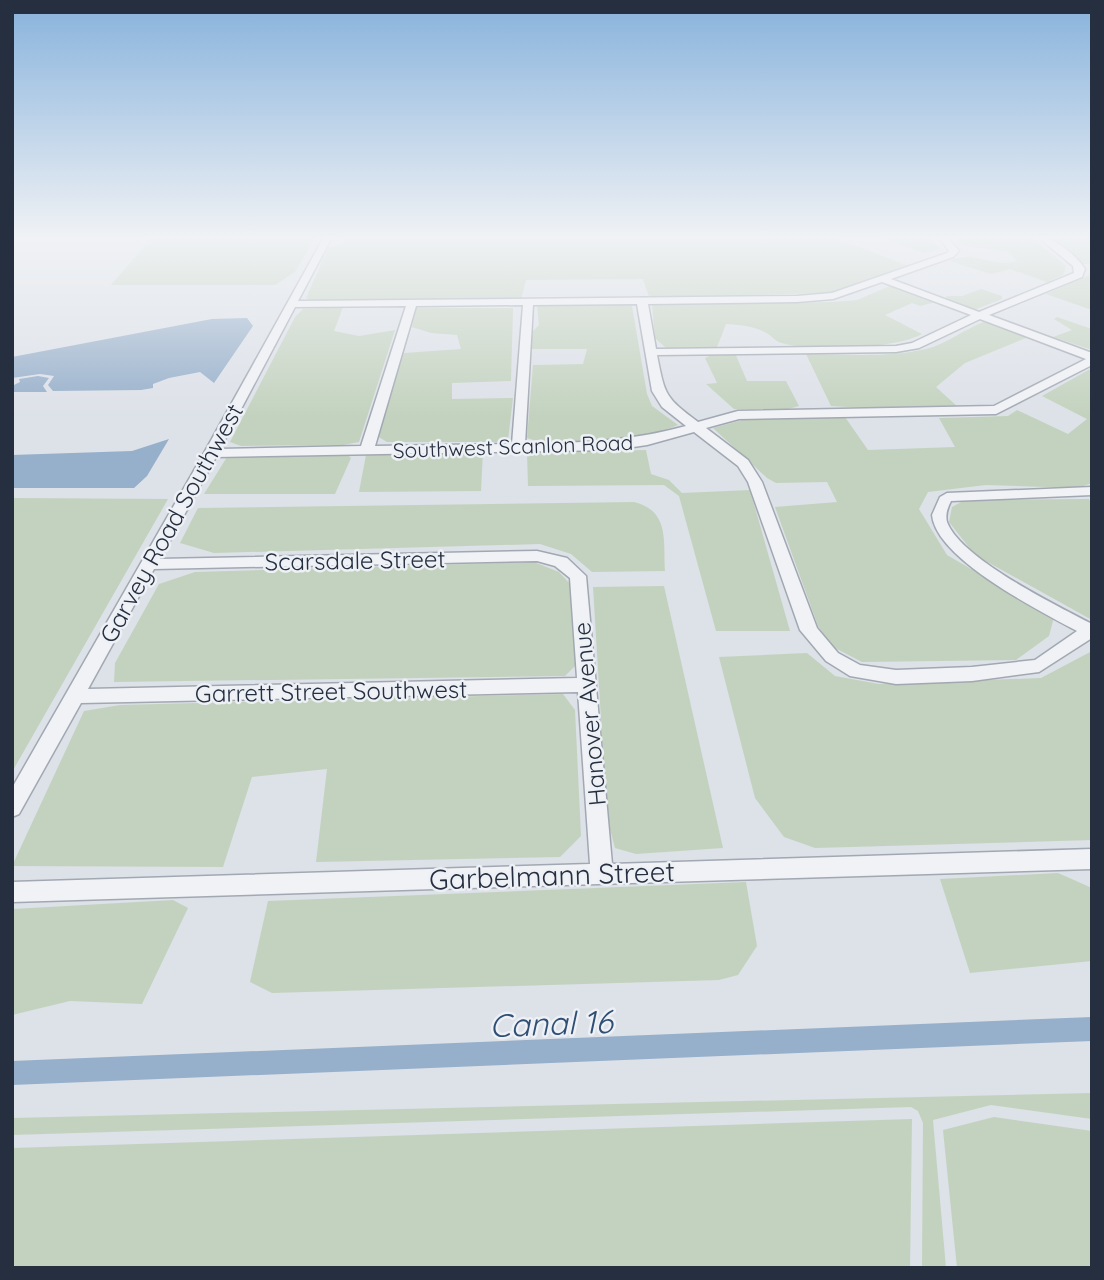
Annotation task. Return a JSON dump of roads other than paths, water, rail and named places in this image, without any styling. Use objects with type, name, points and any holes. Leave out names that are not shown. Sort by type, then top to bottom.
[{"type":"street","name":"Garvey Road Southwest","points":[[12,808],[296,297]]},
{"type":"street","points":[[292,304],[805,297]]},
{"type":"street","points":[[930,297],[1092,359]]},
{"type":"street","points":[[650,352],[896,349],[915,346],[1025,297]]},
{"type":"street","points":[[642,301],[658,391],[666,404],[743,463],[755,482],[809,630],[832,657],[856,671],[896,677],[972,674],[1039,666],[1091,631],[970,559],[940,521],[940,506],[947,497],[970,494],[1092,491]]},
{"type":"street","points":[[518,448],[528,302]]},
{"type":"street","points":[[367,450],[412,303]]},
{"type":"street","name":"Southwest Scanlon Road","points":[[211,453],[613,446],[647,442],[738,415],[996,410],[1092,359]]},
{"type":"street","name":"Scarsdale Street","points":[[148,564],[537,556],[561,562]]},
{"type":"street","name":"Hanover Avenue","points":[[561,562],[578,576],[602,874]]},
{"type":"street","name":"Garrett Street Southwest","points":[[76,696],[587,685]]},
{"type":"street","name":"Garbelmann Street","points":[[12,891],[1092,859]]},
{"type":"water","points":[[247,318],[253,326],[214,383],[200,372],[169,378],[153,384],[153,388],[141,390],[53,391],[48,385],[54,376],[40,374],[12,378],[12,357],[212,319]]},
{"type":"water","points":[[38,376],[49,378],[43,386],[47,392],[12,392],[12,386],[20,382],[19,379]]},
{"type":"water","points":[[169,439],[147,476],[134,488],[12,488],[12,455],[132,451]]},
{"type":"waterway","name":"Canal 16","points":[[12,1073],[1092,1029]]}]
